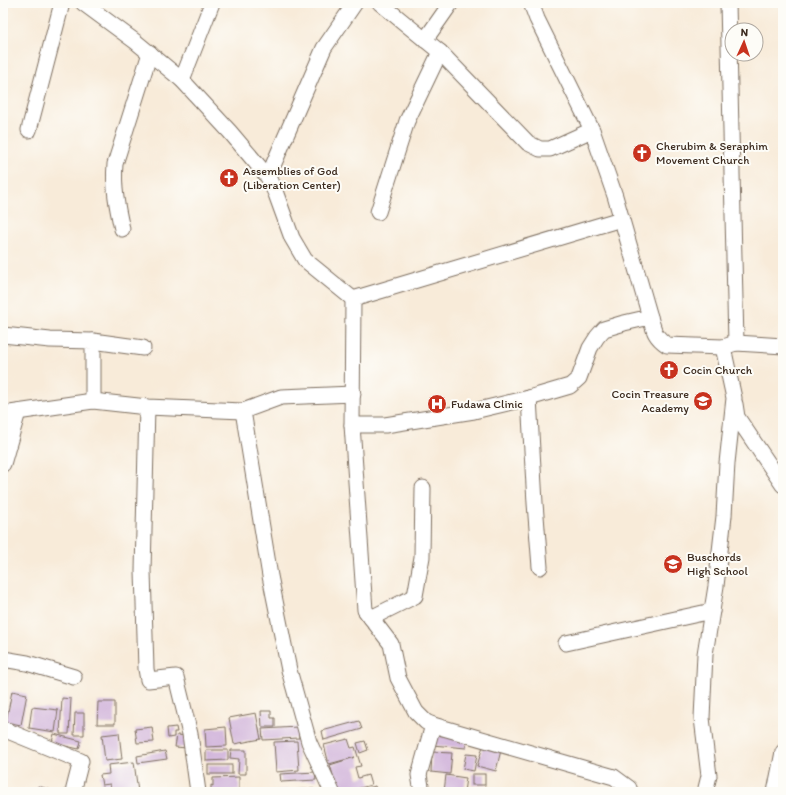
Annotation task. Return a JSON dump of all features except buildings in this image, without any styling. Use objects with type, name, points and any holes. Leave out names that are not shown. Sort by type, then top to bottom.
[{"type":"street","points":[[29,130],[62,3]]},
{"type":"street","points":[[83,3],[150,53],[182,80],[230,132],[268,177],[276,194],[292,238],[305,260],[354,299]]},
{"type":"street","points":[[182,80],[212,3]]},
{"type":"street","points":[[268,177],[324,48],[355,3]]},
{"type":"street","points":[[380,3],[440,52],[528,143],[540,149],[550,149],[592,130]]},
{"type":"street","points":[[425,40],[451,3]]},
{"type":"street","points":[[532,3],[537,19],[592,130],[621,219],[654,333],[667,345],[783,346]]},
{"type":"street","points":[[728,3],[730,345],[734,398],[737,417],[783,485]]},
{"type":"street","points":[[378,212],[407,121],[440,52]]},
{"type":"street","points":[[122,229],[115,196],[115,164],[150,53]]},
{"type":"street","points":[[354,299],[621,219]]},
{"type":"street","points":[[354,299],[352,425],[365,610],[391,644],[398,678],[416,712],[426,722],[433,725],[614,777],[629,788],[630,792]]},
{"type":"street","points":[[352,425],[392,424],[474,411],[529,398],[570,386],[579,378],[590,348],[597,336],[604,330],[624,323],[650,318]]},
{"type":"street","points":[[3,335],[50,340],[92,341],[143,348]]},
{"type":"street","points":[[92,341],[93,401]]},
{"type":"street","points":[[3,414],[93,401],[147,407],[243,411],[280,397],[353,394]]},
{"type":"street","points":[[529,398],[540,567]]},
{"type":"street","points":[[705,792],[709,776],[702,718],[705,654],[724,516],[727,463],[734,398]]},
{"type":"street","points":[[147,407],[143,571],[146,669],[148,680],[176,677],[190,734],[198,792]]},
{"type":"street","points":[[243,411],[270,576],[289,670],[309,742],[332,792]]},
{"type":"street","points":[[3,464],[18,412]]},
{"type":"street","points":[[371,618],[415,596],[422,557],[422,488]]},
{"type":"street","points":[[566,643],[712,611]]},
{"type":"street","points":[[3,659],[27,663],[74,677]]},
{"type":"street","points":[[422,792],[419,775],[433,725]]},
{"type":"street","points":[[3,729],[81,761],[73,792]]},
{"type":"street","points":[[775,792],[783,752]]},
{"type":"place","name":"Cherubim & Seraphim Movement Church","points":[[642,153]]},
{"type":"place","name":"Assemblies of God (Liberation Center)","points":[[229,178]]},
{"type":"place","name":"Cocin Church","points":[[669,370]]},
{"type":"place","name":"Cocin Treasure Academy","points":[[703,401]]},
{"type":"place","name":"Fudawa Clinic","points":[[437,404]]},
{"type":"place","name":"Buschords High School","points":[[673,564]]}]
